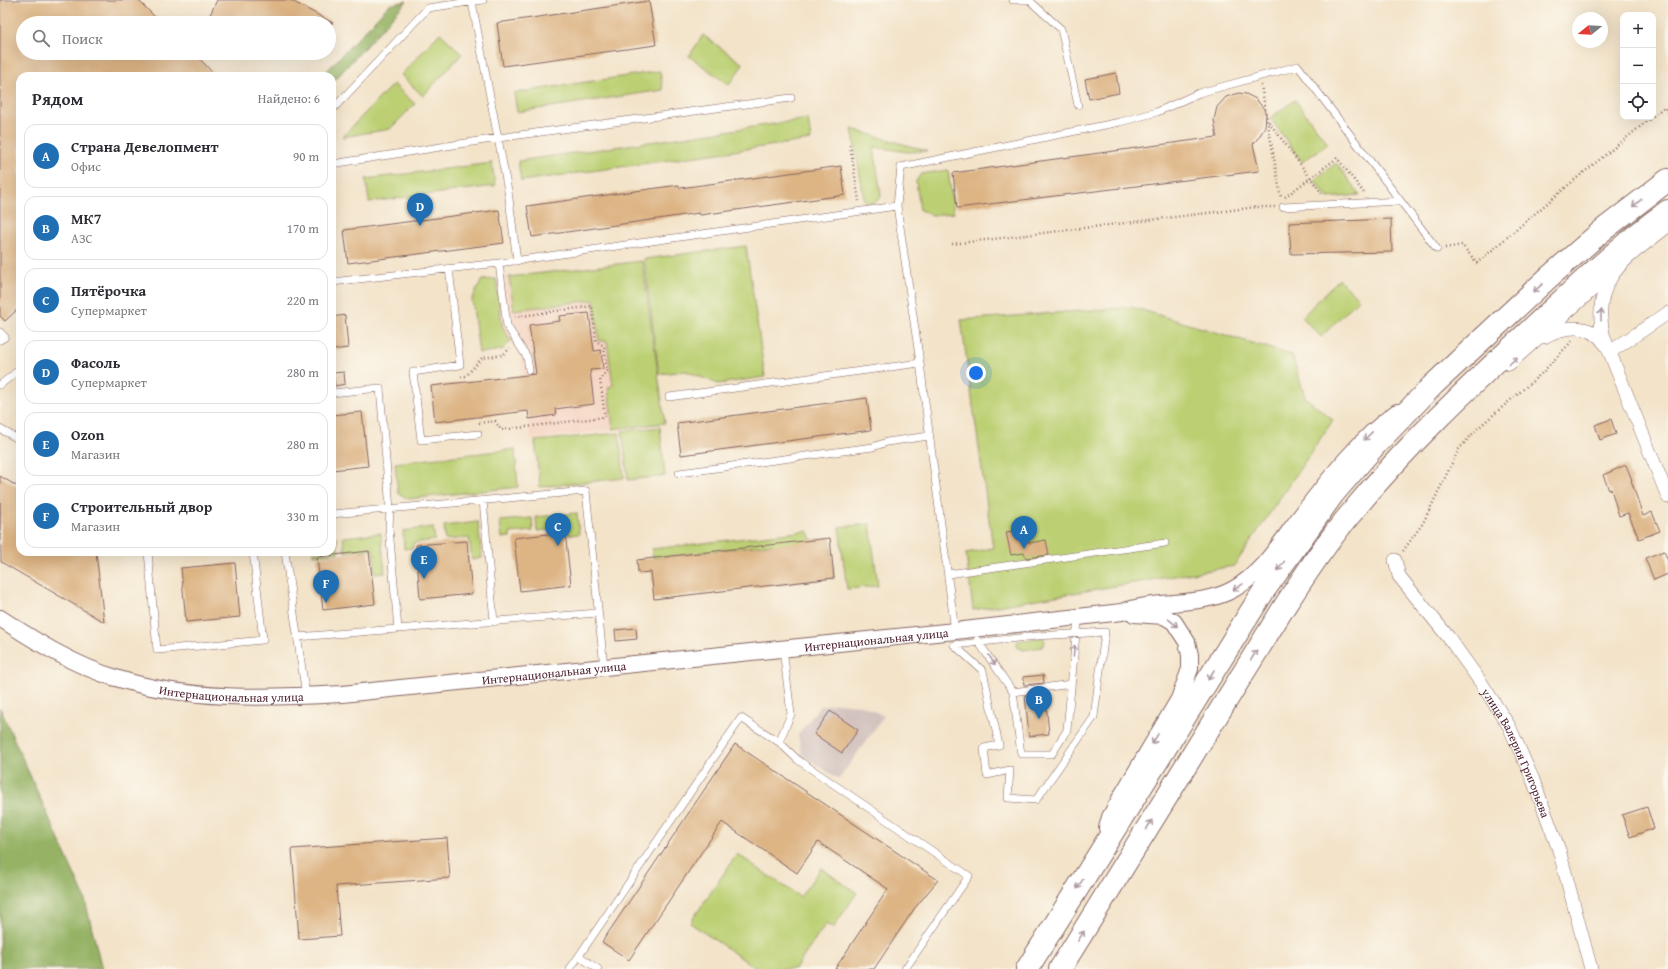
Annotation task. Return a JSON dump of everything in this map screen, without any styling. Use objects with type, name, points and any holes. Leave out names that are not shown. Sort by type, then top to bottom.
[{"type":"highway","points":[[1027,969],[1265,589],[1333,494],[1377,443],[1432,386],[1549,277],[1602,230],[1668,180]]},
{"type":"highway","points":[[1060,969],[1286,604],[1319,555],[1353,511],[1397,460],[1453,402],[1618,250],[1668,211]]},
{"type":"street","points":[[1286,604],[1330,551],[1406,466],[1461,410],[1532,343],[1618,267],[1668,226]]},
{"type":"street","points":[[1618,267],[1607,284],[1601,307],[1602,329],[1668,497]]},
{"type":"street","points":[[1610,352],[1668,313]]},
{"type":"street","points":[[1532,343],[1556,331],[1572,328],[1584,328],[1598,335],[1610,352]]},
{"type":"street","points":[[1122,612],[1147,605],[1219,596],[1244,582],[1267,560],[1316,496],[1361,442],[1378,426],[1432,386]]},
{"type":"street","name":"улица Валерия Григорьева","points":[[1395,560],[1399,576],[1482,684],[1509,726],[1533,780],[1559,850],[1591,969]]},
{"type":"street","points":[[1101,851],[1110,817],[1179,699],[1190,668],[1190,655],[1187,642],[1174,622],[1164,616],[1122,612]]},
{"type":"street","name":"Интернациональная улица","points":[[0,618],[21,632],[81,665],[115,678],[147,687],[180,693],[306,696],[349,693],[961,631],[1122,612]]},
{"type":"lane","points":[[336,106],[428,8],[483,0]]},
{"type":"lane","points":[[1014,0],[1031,0],[1061,28],[1078,105]]},
{"type":"lane","points":[[472,2],[508,191],[517,261]]},
{"type":"lane","points":[[1079,618],[1076,634],[1067,730],[1052,754],[1021,754],[1013,692],[980,642],[961,631],[948,574],[920,363],[897,206],[901,167],[1120,122],[1157,112],[1200,93],[1298,66],[1437,249]]},
{"type":"lane","points":[[336,163],[498,138],[791,98]]},
{"type":"lane","points":[[1283,207],[1400,201]]},
{"type":"lane","points":[[336,281],[517,261],[897,206]]},
{"type":"lane","points":[[499,263],[507,326],[527,357],[529,370]]},
{"type":"lane","points":[[449,268],[460,365],[412,372],[421,440],[478,434]]},
{"type":"lane","points":[[0,332],[5,338],[0,340]]},
{"type":"lane","points":[[668,398],[920,363]]},
{"type":"lane","points":[[0,385],[16,372]]},
{"type":"lane","points":[[336,393],[380,388],[390,509],[389,528],[398,629]]},
{"type":"lane","points":[[0,429],[16,438]]},
{"type":"lane","points":[[679,473],[872,447],[887,442],[929,436]]},
{"type":"lane","points":[[336,514],[586,491],[604,667]]},
{"type":"lane","points":[[483,500],[494,622]]},
{"type":"lane","points":[[948,574],[1165,543]]},
{"type":"lane","points":[[148,556],[157,650],[263,640],[252,556]]},
{"type":"lane","points":[[286,556],[306,696]]},
{"type":"lane","points":[[297,637],[598,613]]},
{"type":"lane","points":[[1106,632],[1094,717],[1036,800],[1008,798],[1010,770],[987,774],[984,748],[999,745],[982,671],[954,644],[1076,634],[1106,632]]},
{"type":"lane","points":[[779,742],[791,714],[783,649]]},
{"type":"lane","points":[[1013,692],[1071,684]]},
{"type":"lane","points":[[570,969],[741,718],[779,742],[798,760],[969,876],[905,969]]},
{"type":"lane","points":[[579,956],[598,969]]},
{"type":"path","points":[[1260,77],[1282,200],[1337,158],[1372,203]]},
{"type":"path","points":[[1656,115],[1664,108],[1668,112]]},
{"type":"path","points":[[1437,249],[1462,245],[1477,264],[1572,182],[1649,120]]},
{"type":"path","points":[[1268,121],[1331,205]]},
{"type":"path","points":[[850,145],[859,201],[851,202]]},
{"type":"path","points":[[952,244],[1257,207],[1283,207]]},
{"type":"path","points":[[1395,560],[1405,549],[1423,523],[1459,449],[1478,428],[1541,374],[1584,328]]},
{"type":"shaded area","points":[[642,261],[665,423],[531,440],[521,357],[502,326],[496,279]]},
{"type":"shaded area","points":[[838,703],[861,705],[884,716],[839,779],[802,755],[798,735],[820,706]]},
{"type":"green space","points":[[407,1],[336,79],[336,72],[326,72],[389,5]]},
{"type":"green space","points":[[440,33],[462,54],[423,96],[401,75]]},
{"type":"green space","points":[[703,35],[743,64],[729,85],[689,56]]},
{"type":"green space","points":[[660,71],[663,90],[517,112],[514,93]]},
{"type":"green space","points":[[393,84],[415,104],[390,129],[342,137]]},
{"type":"green space","points":[[1295,100],[1328,144],[1302,162],[1270,118]]},
{"type":"green space","points":[[808,119],[811,140],[521,181],[518,161]]},
{"type":"green space","points":[[852,129],[927,151],[908,152],[874,147],[881,196],[876,202],[865,204]]},
{"type":"green space","points":[[492,163],[495,186],[369,202],[366,179]]},
{"type":"green space","points":[[1336,163],[1360,195],[1328,198],[1314,180]]},
{"type":"green space","points":[[948,170],[954,213],[932,215],[920,210],[916,181],[921,174]]},
{"type":"green space","points":[[746,246],[765,377],[718,384],[686,371],[659,374],[644,259]]},
{"type":"green space","points":[[642,261],[665,423],[613,429],[608,387],[613,386],[607,341],[599,341],[594,300],[514,310],[509,277]]},
{"type":"green space","points":[[496,279],[502,326],[511,341],[502,350],[479,353],[472,299],[482,280]]},
{"type":"green space","points":[[1339,279],[1359,299],[1321,337],[1302,317]]},
{"type":"green space","points":[[1132,307],[1292,355],[1305,397],[1333,420],[1234,566],[973,610],[966,553],[993,548],[961,320]]},
{"type":"green space","points":[[660,427],[665,476],[628,480],[622,431]]},
{"type":"green space","points":[[619,433],[624,478],[540,487],[535,441]]},
{"type":"green space","points":[[515,449],[518,487],[408,499],[398,493],[395,463]]},
{"type":"green space","points":[[577,513],[579,534],[568,535],[567,528],[537,531],[536,517]]},
{"type":"green space","points":[[532,518],[533,531],[510,533],[510,537],[502,538],[500,521]]},
{"type":"green space","points":[[478,522],[482,558],[472,560],[469,538],[445,540],[444,526]]},
{"type":"green space","points":[[870,524],[878,586],[847,589],[839,527]]},
{"type":"green space","points":[[433,527],[435,540],[413,543],[413,548],[404,549],[403,531]]},
{"type":"green space","points":[[806,531],[809,533],[811,540],[830,538],[834,578],[777,585],[772,544],[653,558],[652,549]]},
{"type":"green space","points":[[381,533],[385,573],[375,574],[373,549],[345,552],[343,537]]},
{"type":"green space","points":[[336,537],[338,553],[336,553]]},
{"type":"green space","points":[[1041,637],[1045,642],[1042,647],[1024,650],[1017,647],[1016,644],[1018,641]]},
{"type":"green space","points":[[0,708],[84,896],[102,969],[0,969]]},
{"type":"green space","points":[[737,854],[800,897],[821,868],[857,893],[833,928],[826,924],[795,969],[757,969],[690,923]]},
{"type":"building","points":[[0,0],[138,0],[154,16],[16,16],[16,60],[201,60],[212,72],[16,72],[16,311],[5,321],[0,316]]},
{"type":"building","points":[[217,0],[290,0],[320,16],[209,16]]},
{"type":"building","points":[[649,1],[656,45],[503,66],[497,23]]},
{"type":"building","points":[[1116,73],[1119,93],[1089,99],[1085,79]]},
{"type":"building","points":[[1239,93],[1246,94],[1256,99],[1264,109],[1266,115],[1265,127],[1253,144],[1259,171],[957,208],[953,173],[1217,137],[1214,120],[1217,107],[1226,97]]},
{"type":"building","points":[[841,166],[845,195],[700,215],[699,213],[532,237],[527,206],[679,185],[680,188]]},
{"type":"building","points":[[499,210],[504,243],[348,263],[344,230]]},
{"type":"building","points":[[1391,219],[1392,252],[1291,254],[1289,223]]},
{"type":"building","points":[[589,313],[594,351],[601,350],[603,369],[590,370],[594,404],[555,409],[556,415],[529,419],[528,411],[435,422],[431,386],[536,374],[529,325],[560,321],[559,316]]},
{"type":"building","points":[[345,315],[348,348],[336,350],[336,316]]},
{"type":"building","points":[[344,372],[345,384],[336,386],[336,373]]},
{"type":"building","points":[[867,398],[871,430],[681,455],[677,423]]},
{"type":"building","points":[[362,412],[368,466],[336,470],[336,415]]},
{"type":"building","points":[[1611,419],[1616,434],[1600,440],[1595,425]]},
{"type":"building","points":[[1626,465],[1643,516],[1652,512],[1660,531],[1639,539],[1628,513],[1619,516],[1611,489],[1609,490],[1603,475]]},
{"type":"building","points":[[0,476],[16,486],[16,556],[96,556],[104,622],[1,562]]},
{"type":"building","points":[[1027,529],[1029,543],[1046,540],[1049,555],[1026,558],[1024,553],[1011,555],[1006,532]]},
{"type":"building","points":[[565,532],[571,585],[520,591],[514,538]]},
{"type":"building","points":[[830,538],[834,578],[654,599],[651,572],[638,573],[637,560]]},
{"type":"building","points":[[467,541],[472,594],[420,599],[416,545]]},
{"type":"building","points":[[369,551],[375,604],[323,610],[317,557]]},
{"type":"building","points":[[1664,551],[1668,561],[1668,574],[1654,580],[1645,558]]},
{"type":"building","points":[[235,563],[240,617],[186,622],[181,568]]},
{"type":"building","points":[[636,628],[637,639],[616,641],[615,630]]},
{"type":"building","points":[[1043,675],[1044,683],[1024,685],[1023,677]]},
{"type":"building","points":[[1045,693],[1049,734],[1029,736],[1025,695]]},
{"type":"building","points":[[830,711],[858,730],[842,753],[814,734]]},
{"type":"building","points":[[735,744],[938,880],[914,909],[874,969],[835,969],[888,889],[818,842],[797,873],[722,822],[629,960],[602,942]]},
{"type":"building","points":[[1647,807],[1654,828],[1630,837],[1622,815]]},
{"type":"building","points":[[447,838],[450,878],[336,886],[340,936],[299,939],[292,849]]},
{"type":"place","name":"Фасоль","points":[[420,226]]},
{"type":"place","name":"Пятёрочка","points":[[558,546]]},
{"type":"place","name":"Страна Девелопмент","points":[[1024,549]]},
{"type":"place","name":"Ozon","points":[[424,579]]},
{"type":"place","name":"Строительный двор","points":[[326,603]]},
{"type":"place","name":"МК7","points":[[1039,719]]}]
